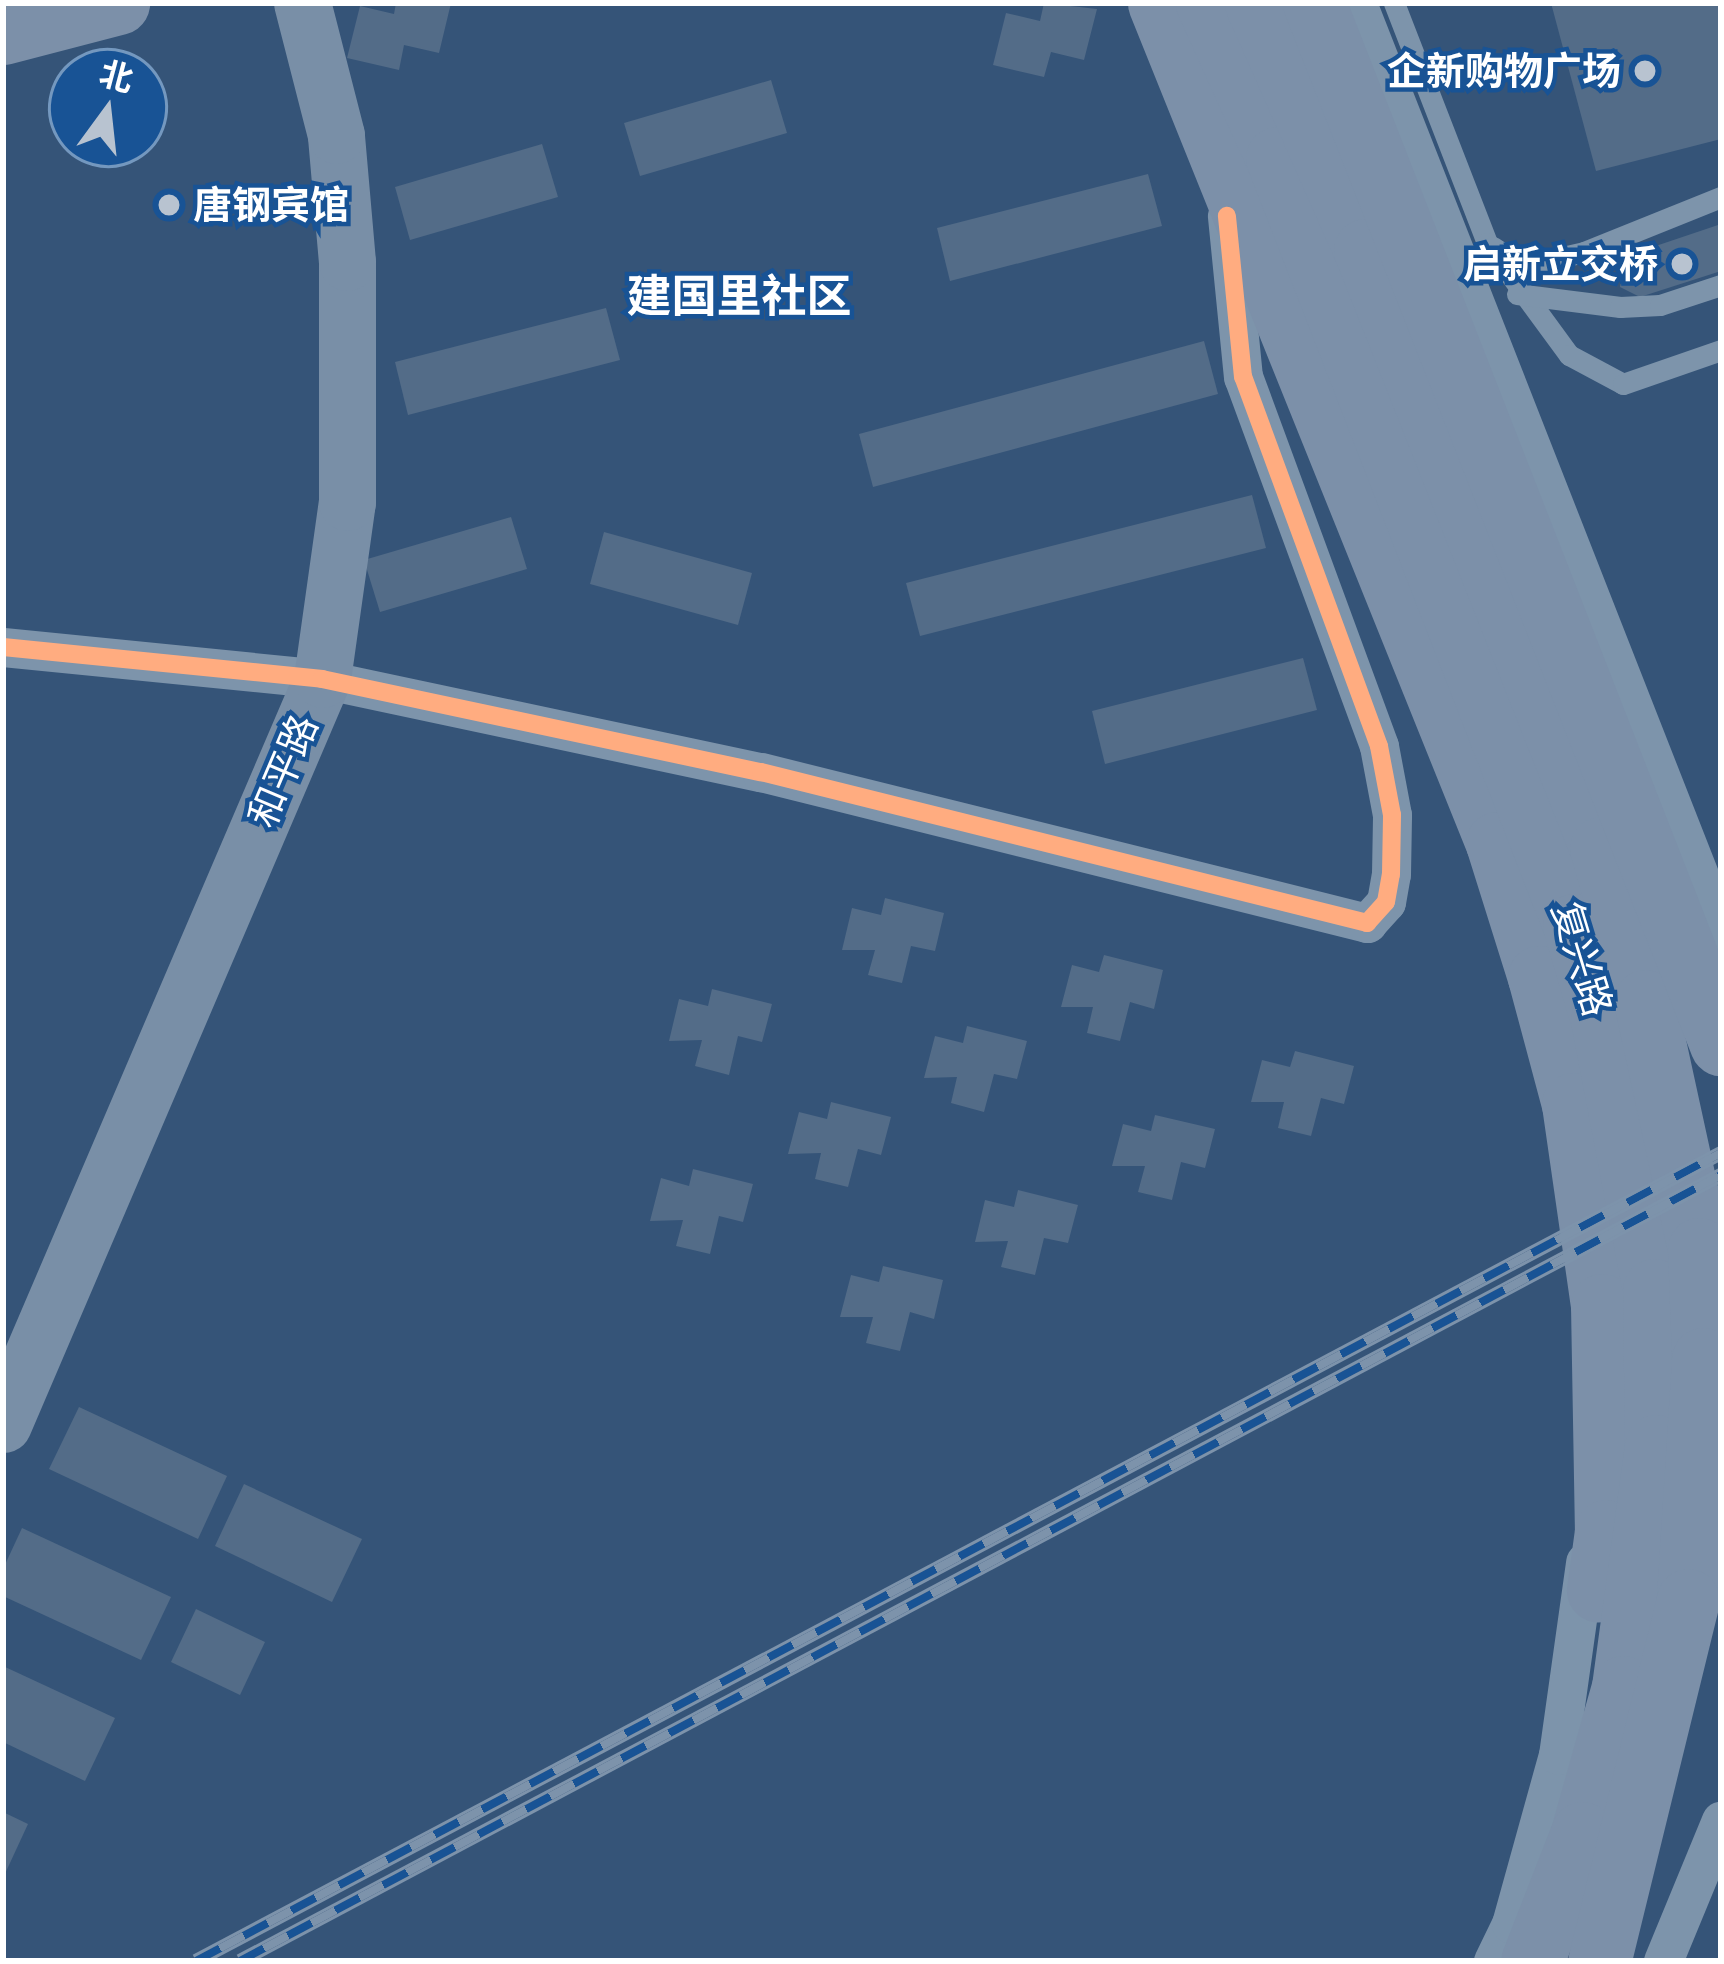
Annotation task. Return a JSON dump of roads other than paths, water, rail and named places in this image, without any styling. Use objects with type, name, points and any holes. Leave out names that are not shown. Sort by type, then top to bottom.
[{"type":"main road","points":[[3,33],[118,3]]},
{"type":"main road","points":[[1159,3],[1497,843],[1573,1104],[1602,1305],[1606,1531],[1585,1698],[1521,1961]]},
{"type":"main road","name":"复兴路","points":[[1207,3],[1277,158],[1574,925],[1602,1020],[1654,1291],[1656,1446],[1623,1688],[1582,1834],[1532,1961]]},
{"type":"main road","name":"复兴路","points":[[1256,3],[1365,250],[1601,848],[1645,1000],[1699,1250],[1703,1359],[1688,1600],[1600,1961]]},
{"type":"main road","points":[[1314,3],[1721,1044]]},
{"type":"main road","points":[[1600,1961],[1665,1841],[1721,1660]]},
{"type":"street","name":"和平路","points":[[3,1424],[322,679],[347,502],[347,262],[336,135],[302,3]]},
{"type":"street","points":[[1140,3],[1474,828],[1555,1122],[1584,1337],[1589,1488],[1581,1620],[1558,1755],[1493,1961]]},
{"type":"street","points":[[1357,3],[1721,931]]},
{"type":"street","points":[[3,647],[322,679],[761,772],[1367,923],[1386,902],[1392,815],[1378,746],[1243,377],[1227,216]]},
{"type":"street","points":[[1663,1961],[1721,1820]]},
{"type":"lane","points":[[1394,3],[1487,243],[1517,294],[1569,355],[1623,384],[1721,350]]},
{"type":"lane","points":[[1487,243],[1522,266],[1585,252],[1721,197]]},
{"type":"lane","points":[[1517,294],[1620,308],[1660,305],[1721,285]]},
{"type":"railway","points":[[196,1961],[1721,1153]]},
{"type":"railway","points":[[240,1961],[1721,1175]]},
{"type":"place","name":"企新购物广场","points":[[1645,71]]},
{"type":"place","name":"唐钢宾馆","points":[[169,205]]},
{"type":"place","name":"启新立交桥","points":[[1682,264]]},
{"type":"district","name":"建国里社区","points":[[739,296]]}]
